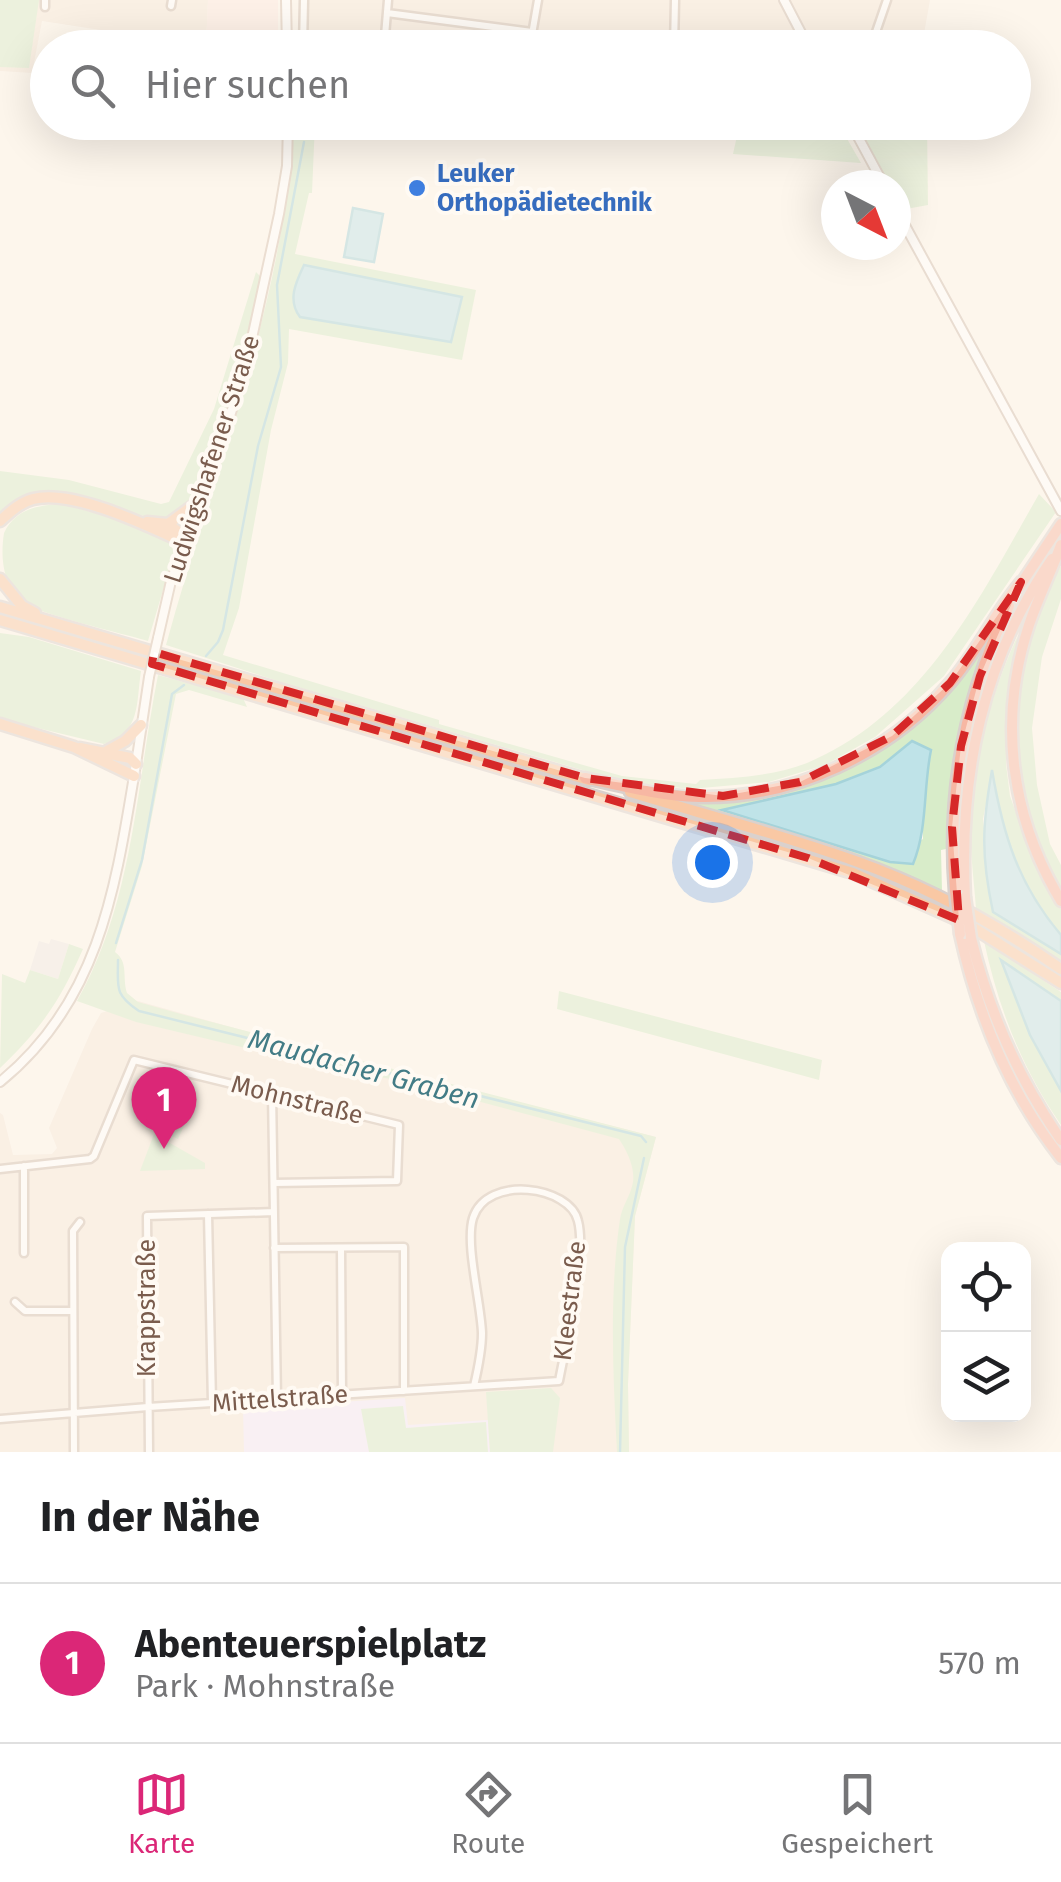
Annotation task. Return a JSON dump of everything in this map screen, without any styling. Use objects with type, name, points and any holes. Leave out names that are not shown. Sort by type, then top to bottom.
[{"type":"highway","points":[[0,531],[4,517],[18,505],[48,497],[138,522],[182,541]]},
{"type":"highway","points":[[138,522],[168,524],[198,502]]},
{"type":"highway","points":[[168,524],[182,541]]},
{"type":"highway","points":[[584,778],[698,796],[780,788],[850,761],[920,714],[966,664],[1058,528]]},
{"type":"highway","points":[[960,894],[966,791],[982,703],[1002,646],[1061,545]]},
{"type":"highway","points":[[1061,545],[1029,625],[1020,659],[1013,689],[1011,738],[1018,793],[1028,831],[1061,900]]},
{"type":"highway","points":[[0,579],[22,606],[51,628]]},
{"type":"highway","points":[[1021,582],[980,676],[961,746],[952,826],[966,936],[983,1018],[1025,1106],[1061,1158]]},
{"type":"highway","points":[[0,607],[51,628],[853,873],[969,925],[1061,984]]},
{"type":"highway","points":[[0,620],[51,628],[584,778],[870,867],[944,899],[1061,969]]},
{"type":"highway","points":[[0,630],[51,628]]},
{"type":"highway","points":[[0,724],[132,770]]},
{"type":"highway","points":[[107,751],[125,742],[142,724]]},
{"type":"highway","points":[[74,747],[130,758],[132,770]]},
{"type":"highway","points":[[966,936],[1017,1070],[1061,1140]]},
{"type":"street","points":[[286,0],[287,30]]},
{"type":"street","points":[[303,30],[304,0]]},
{"type":"street","points":[[386,30],[388,0]]},
{"type":"street","points":[[532,30],[538,0]]},
{"type":"street","points":[[674,30],[675,0]]},
{"type":"street","points":[[784,0],[800,30]]},
{"type":"street","points":[[877,30],[887,0]]},
{"type":"street","points":[[387,12],[518,30]]},
{"type":"street","name":"Ludwigshafener Straße","points":[[0,1082],[43,1040],[71,1000],[106,920],[158,638],[182,541],[218,455],[250,348],[279,214],[288,140]]},
{"type":"street","points":[[860,140],[876,170]]},
{"type":"street","points":[[911,236],[1059,507]]},
{"type":"street","name":"Mohnstraße","points":[[0,1169],[83,1162],[94,1156],[134,1060],[399,1125],[397,1181],[274,1184]]},
{"type":"street","points":[[272,1093],[276,1399]]},
{"type":"street","points":[[24,1166],[24,1254]]},
{"type":"street","name":"Kleestraße","points":[[474,1386],[482,1331],[472,1220],[485,1200],[512,1189],[565,1202],[574,1210],[580,1225],[576,1288],[559,1381]]},
{"type":"street","name":"Krappstraße","points":[[148,1407],[146,1216],[274,1212]]},
{"type":"street","points":[[208,1214],[212,1403]]},
{"type":"street","points":[[74,1452],[72,1231],[80,1222]]},
{"type":"street","points":[[274,1248],[404,1247],[404,1391]]},
{"type":"street","points":[[341,1248],[342,1395]]},
{"type":"street","points":[[15,1302],[25,1311],[72,1311]]},
{"type":"street","name":"Mittelstraße","points":[[0,1420],[559,1381]]},
{"type":"street","points":[[148,1407],[149,1452]]},
{"type":"highlighted area","points":[[1021,582],[980,676],[961,746],[952,827],[959,920],[808,858],[152,664],[154,652],[585,778],[723,796],[800,782],[892,736],[950,683]]},
{"type":"shaded area","points":[[0,0],[208,0],[207,30],[101,30],[42,21],[40,30],[30,30],[30,73],[0,71]]},
{"type":"shaded area","points":[[208,0],[278,0],[278,30],[207,30]]},
{"type":"shaded area","points":[[308,0],[930,0],[925,30],[307,30]]},
{"type":"shaded area","points":[[51,939],[69,944],[58,979],[30,970],[39,941],[49,944]]},
{"type":"shaded area","points":[[138,1001],[656,1137],[635,1216],[629,1452],[0,1452],[0,1113],[13,1155],[52,1154],[57,1148],[49,1128],[92,1029],[101,1013]]},
{"type":"shaded area","points":[[405,1398],[408,1425],[488,1420],[490,1452],[244,1452],[243,1408]]},
{"type":"green space","points":[[0,0],[39,0],[35,30],[30,30],[29,68],[0,67]]},
{"type":"green space","points":[[291,140],[314,140],[312,193],[295,254],[476,290],[462,360],[289,329],[288,363],[271,430],[239,608],[223,655],[439,720],[439,724],[622,776],[696,784],[700,780],[768,774],[807,763],[848,742],[884,715],[916,684],[970,612],[1039,494],[1056,512],[944,676],[875,737],[825,765],[769,782],[690,789],[620,781],[166,645],[262,322],[287,190]]},
{"type":"green space","points":[[736,140],[848,140],[861,163],[733,154]]},
{"type":"green space","points":[[865,140],[927,140],[928,205],[911,208],[911,170],[881,170]]},
{"type":"green space","points":[[256,272],[261,277],[218,438],[206,470],[178,512],[168,517],[149,517],[53,493],[17,502],[0,515],[0,471],[69,480],[161,504],[169,502],[214,409]]},
{"type":"green space","points":[[62,504],[143,528],[171,545],[174,553],[148,641],[31,607],[11,588],[4,571],[4,533],[14,518],[28,510]]},
{"type":"green space","points":[[1061,566],[1061,599],[1042,657],[1032,728],[1037,785],[1050,844],[1061,865],[1061,892],[1028,814],[1019,772],[1016,729],[1018,686],[1027,644],[1041,604]]},
{"type":"green space","points":[[0,633],[29,637],[141,671],[137,706],[125,733],[104,744],[0,719]]},
{"type":"green space","points":[[1018,635],[1006,712],[1010,796],[1035,865],[1061,909],[1061,935],[1017,868],[1005,837],[992,774],[983,819],[993,912],[1061,954],[1061,964],[976,909],[971,851],[973,792],[986,723]]},
{"type":"green space","points":[[987,639],[965,703],[952,768],[946,849],[941,850],[942,891],[838,850],[686,804],[775,792],[836,775],[931,712]],"holes":[[[931,750],[923,785],[923,839],[890,862],[726,809],[836,784]]]},
{"type":"green space","points":[[158,675],[243,698],[247,707],[189,690],[176,694],[142,866],[115,952],[124,965],[127,993],[138,1002],[181,1014],[656,1137],[635,1216],[629,1452],[617,1452],[613,1364],[620,1219],[633,1176],[630,1159],[619,1139],[402,1081],[334,1069],[136,1022],[77,1001],[96,963],[122,883]]},
{"type":"green space","points":[[984,941],[1061,992],[1061,1001],[1002,961],[1030,1035],[1061,1091],[1061,1125],[1034,1082],[1013,1037]]},
{"type":"green space","points":[[69,944],[83,949],[66,984],[38,1027],[0,1068],[2,974],[25,983],[30,970],[58,979]]},
{"type":"green space","points":[[559,991],[822,1060],[819,1080],[557,1009]]},
{"type":"green space","points":[[176,1091],[196,1100],[178,1139],[158,1130]]},
{"type":"green space","points":[[154,1134],[205,1163],[205,1169],[140,1171]]},
{"type":"green space","points":[[551,1388],[560,1398],[553,1452],[490,1452],[486,1392]]},
{"type":"green space","points":[[403,1406],[406,1428],[486,1422],[488,1452],[369,1452],[361,1409]]},
{"type":"water","points":[[353,208],[383,214],[374,262],[344,257]]},
{"type":"water","points":[[304,265],[462,297],[451,342],[300,317],[293,298]]},
{"type":"water","points":[[912,741],[931,750],[921,836],[913,864],[890,862],[722,810],[836,784],[880,767]]},
{"type":"water","points":[[992,770],[1014,858],[1034,897],[1061,935],[1061,954],[993,912],[984,841]]},
{"type":"water","points":[[1001,960],[1061,1001],[1061,1091],[1030,1035]]},
{"type":"waterway","points":[[206,656],[223,630],[258,446],[281,367],[277,285],[304,142]]},
{"type":"waterway","points":[[116,943],[142,860],[172,694],[184,685]]},
{"type":"waterway","name":"Maudacher Graben","points":[[118,960],[119,990],[139,1011],[641,1136],[646,1142]]},
{"type":"waterway","name":"Maudacher Graben","points":[[620,1452],[625,1247],[644,1158]]},
{"type":"place","name":"Leuker Orthopädietechnik","points":[[417,188]]},
{"type":"place","name":"Abenteuerspielplatz","points":[[164,1149]]}]
